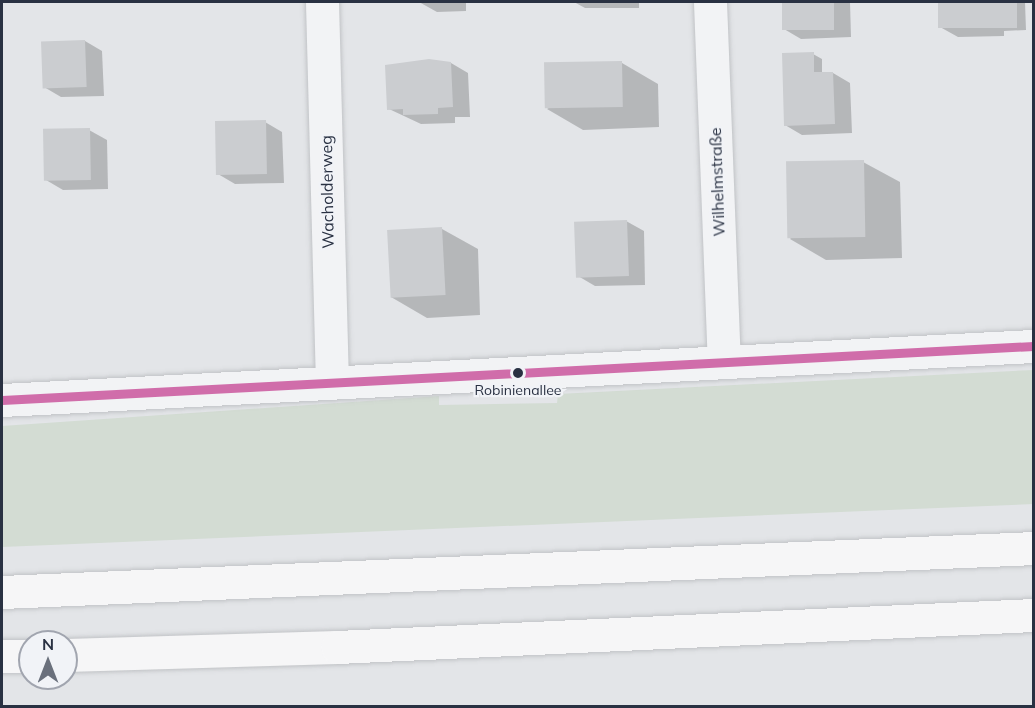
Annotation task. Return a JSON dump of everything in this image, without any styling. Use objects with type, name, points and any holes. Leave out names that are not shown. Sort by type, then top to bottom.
[{"type":"highway","points":[[2,592],[1034,548]]},
{"type":"highway","points":[[78,655],[349,647],[1034,615]]},
{"type":"highway","points":[[2,657],[18,656]]},
{"type":"street","name":"Wacholderweg","points":[[322,2],[332,382]]},
{"type":"street","name":"Wilhelmstraße","points":[[710,2],[724,362]]},
{"type":"street","points":[[2,400],[1034,346]]},
{"type":"shaded area","points":[[1033,370],[1033,504],[2,547],[2,426],[439,396],[439,405],[557,403],[558,394]]},
{"type":"building","points":[[782,2],[834,2],[834,30],[782,30]]},
{"type":"building","points":[[938,2],[1017,2],[1017,28],[938,28]]},
{"type":"building","points":[[85,40],[87,87],[43,89],[41,42]]},
{"type":"building","points":[[814,52],[814,72],[833,72],[835,124],[784,126],[782,53]]},
{"type":"building","points":[[429,59],[451,62],[453,107],[438,108],[438,114],[403,115],[403,109],[387,110],[385,65]]},
{"type":"building","points":[[622,61],[623,107],[545,108],[544,62]]},
{"type":"building","points":[[266,120],[267,174],[216,175],[215,121]]},
{"type":"building","points":[[90,128],[91,180],[44,181],[43,129]]},
{"type":"building","points":[[864,160],[865,237],[787,238],[786,161]]},
{"type":"building","points":[[627,220],[629,276],[576,278],[574,222]]},
{"type":"building","points":[[442,227],[446,295],[391,298],[387,230]]},
{"type":"transit line","points":[[2,400],[1034,346]]},
{"type":"place","name":"Robinienallee","points":[[518,373]]}]
